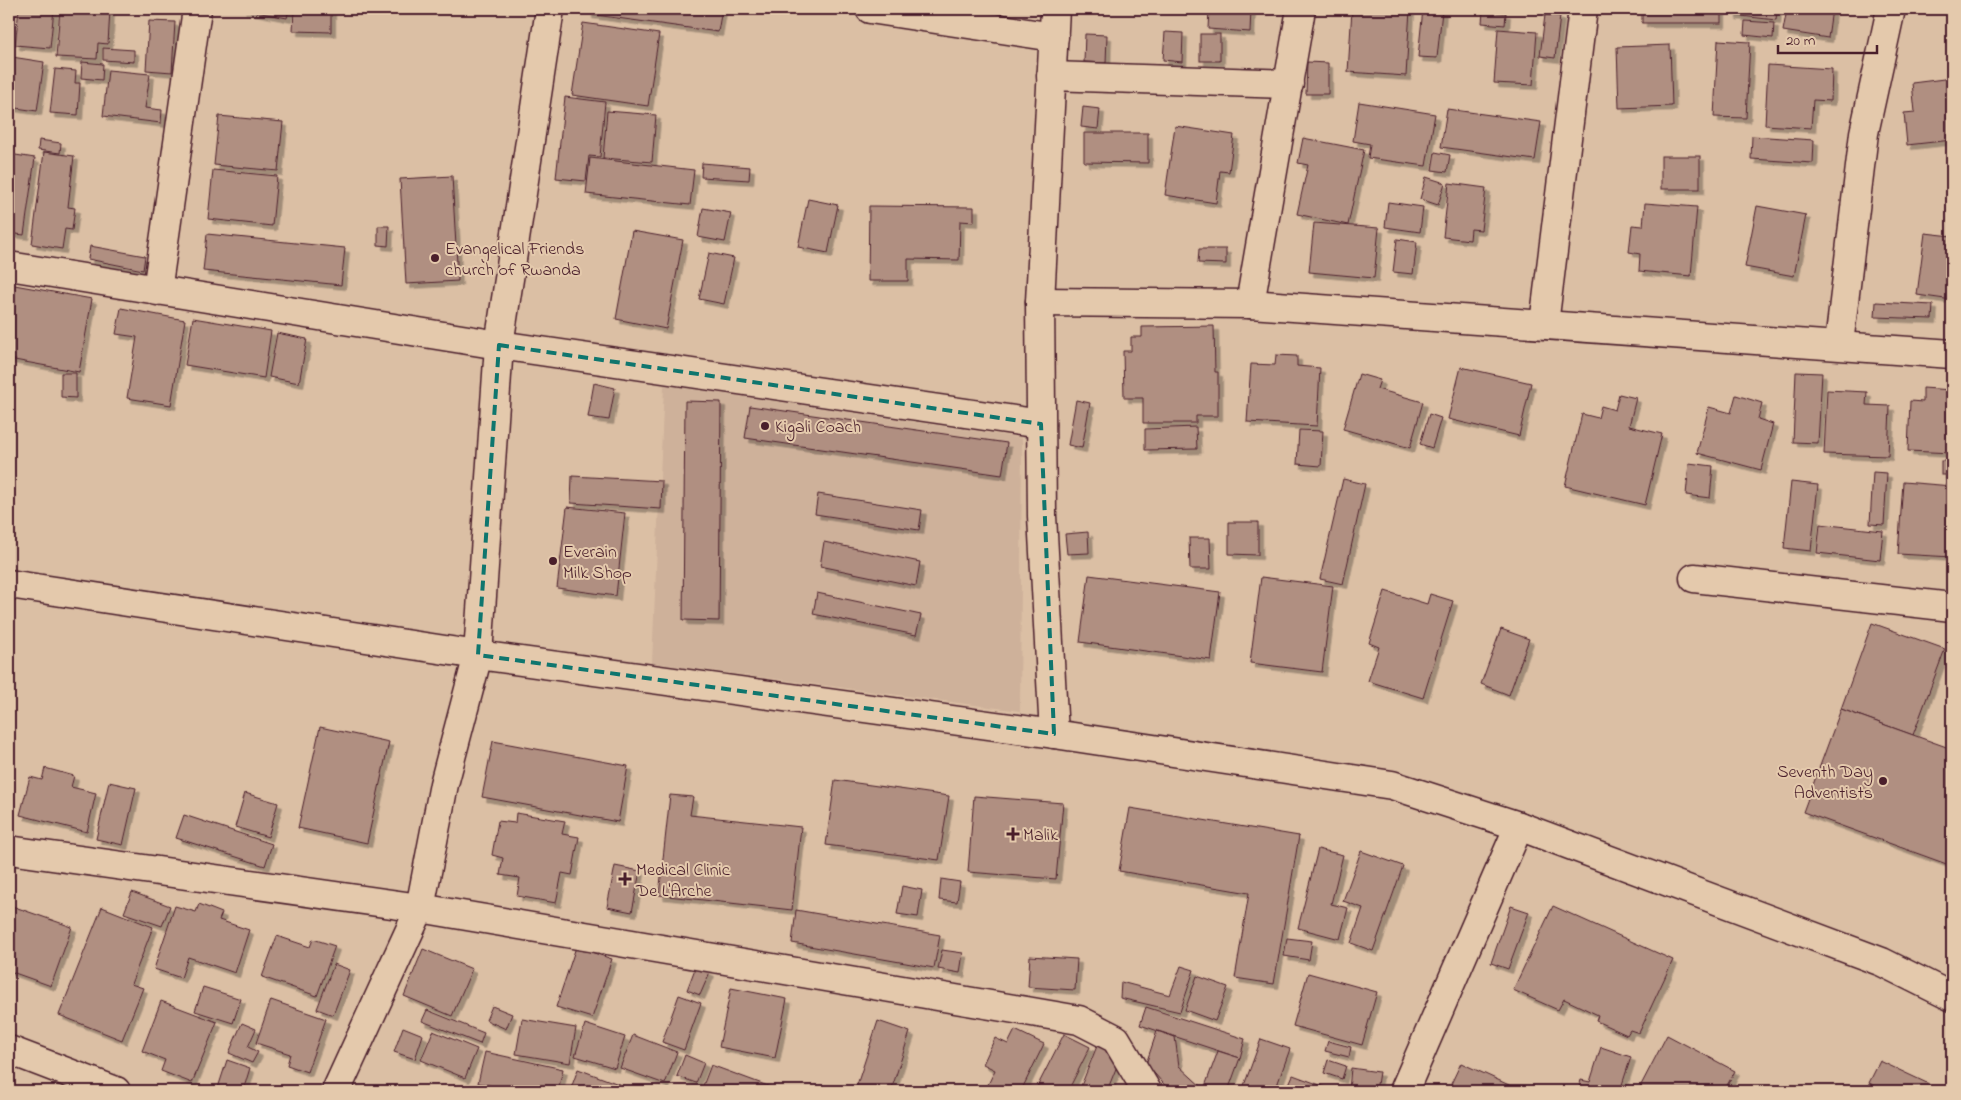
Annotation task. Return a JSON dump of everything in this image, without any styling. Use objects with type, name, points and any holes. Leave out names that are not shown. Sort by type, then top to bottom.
[{"type":"street","points":[[157,291],[198,9]]},
{"type":"street","points":[[336,1091],[420,908],[444,784],[478,655],[499,345],[550,9]]},
{"type":"street","points":[[870,9],[1054,36]]},
{"type":"street","points":[[1054,734],[1042,516],[1040,302],[1055,9]]},
{"type":"street","points":[[1250,304],[1301,9]]},
{"type":"street","points":[[1544,324],[1583,9]]},
{"type":"street","points":[[1839,344],[1864,133],[1891,9]]},
{"type":"street","points":[[1051,76],[1288,84]]},
{"type":"street","points":[[9,266],[499,345],[1041,424]]},
{"type":"street","points":[[1040,302],[1250,304],[1839,344],[1952,354]]},
{"type":"street","points":[[1694,578],[1952,606]]},
{"type":"street","points":[[9,584],[478,655],[1054,734],[1392,785],[1520,826],[1882,962],[1952,997]]},
{"type":"street","points":[[1404,1091],[1520,826]]},
{"type":"street","points":[[9,850],[420,908],[1080,1020],[1116,1039],[1147,1091]]},
{"type":"street","points":[[9,1050],[116,1091]]},
{"type":"highlighted area","points":[[499,345],[1041,424],[1054,734],[478,655]]},
{"type":"shaded area","name":"Kigali Coach","points":[[664,385],[1022,438],[1020,711],[652,663]]},
{"type":"building","points":[[19,9],[54,9],[50,48],[15,45]]},
{"type":"building","points":[[60,9],[110,10],[108,44],[98,43],[97,59],[56,57]]},
{"type":"building","points":[[241,9],[289,9],[287,18]]},
{"type":"building","points":[[294,9],[331,9],[331,32],[293,31]]},
{"type":"building","points":[[588,9],[722,9],[718,32],[588,14]]},
{"type":"building","points":[[1209,9],[1251,9],[1250,32],[1208,29]]},
{"type":"building","points":[[1352,9],[1410,9],[1406,76],[1348,72]]},
{"type":"building","points":[[1423,9],[1442,11],[1437,58],[1418,57]]},
{"type":"building","points":[[1642,9],[1721,9],[1721,23],[1642,23]]},
{"type":"building","points":[[1732,9],[1777,9],[1776,20],[1732,15]]},
{"type":"building","points":[[1787,9],[1832,9],[1828,38],[1783,31]]},
{"type":"building","points":[[1483,11],[1506,13],[1505,25],[1482,23]]},
{"type":"building","points":[[1545,15],[1560,16],[1555,58],[1540,56]]},
{"type":"building","points":[[149,21],[175,22],[172,72],[146,70]]},
{"type":"building","points":[[1745,21],[1774,23],[1773,38],[1744,35]]},
{"type":"building","points":[[583,23],[659,34],[648,106],[572,95]]},
{"type":"building","points":[[1498,29],[1537,32],[1533,85],[1494,83]]},
{"type":"building","points":[[1165,32],[1183,33],[1182,62],[1163,60]]},
{"type":"building","points":[[1085,34],[1107,35],[1106,63],[1084,62]]},
{"type":"building","points":[[1200,34],[1220,34],[1220,61],[1200,61]]},
{"type":"building","points":[[1718,40],[1750,42],[1746,118],[1714,117]]},
{"type":"building","points":[[1670,45],[1672,106],[1619,108],[1617,47]]},
{"type":"building","points":[[103,48],[134,50],[134,62],[103,60]]},
{"type":"building","points":[[12,57],[44,62],[37,111],[9,107]]},
{"type":"building","points":[[82,62],[103,64],[102,80],[81,78]]},
{"type":"building","points":[[1307,62],[1328,63],[1328,94],[1306,94]]},
{"type":"building","points":[[1768,65],[1832,69],[1831,101],[1813,100],[1811,128],[1765,125]]},
{"type":"building","points":[[55,69],[76,71],[75,83],[80,83],[78,115],[50,113]]},
{"type":"building","points":[[108,70],[150,74],[145,108],[162,110],[161,123],[103,116]]},
{"type":"building","points":[[1952,78],[1952,140],[1907,145],[1904,113],[1915,112],[1912,83]]},
{"type":"building","points":[[565,97],[605,102],[600,157],[589,156],[586,181],[556,178]]},
{"type":"building","points":[[1359,102],[1435,114],[1426,166],[1368,158],[1370,144],[1353,141]]},
{"type":"building","points":[[1083,107],[1100,109],[1098,129],[1081,127]]},
{"type":"building","points":[[1447,109],[1541,122],[1535,160],[1441,147]]},
{"type":"building","points":[[607,111],[656,115],[652,162],[603,158]]},
{"type":"building","points":[[219,116],[283,122],[278,171],[214,165]]},
{"type":"building","points":[[1175,126],[1234,135],[1229,172],[1220,171],[1216,203],[1165,195]]},
{"type":"building","points":[[1084,133],[1148,133],[1148,163],[1084,162]]},
{"type":"building","points":[[1752,136],[1814,140],[1813,163],[1751,159]]},
{"type":"building","points":[[1303,138],[1364,150],[1348,225],[1297,214],[1308,165],[1298,163]]},
{"type":"building","points":[[39,140],[61,143],[60,153],[38,150]]},
{"type":"building","points":[[44,152],[74,156],[68,207],[75,208],[72,230],[65,229],[62,249],[32,244]]},
{"type":"building","points":[[1435,152],[1450,155],[1447,172],[1432,170]]},
{"type":"building","points":[[9,154],[35,158],[24,235],[9,233]]},
{"type":"building","points":[[1661,156],[1700,156],[1700,189],[1661,189]]},
{"type":"building","points":[[590,158],[694,170],[690,205],[586,194]]},
{"type":"building","points":[[702,163],[750,167],[749,180],[701,177]]},
{"type":"building","points":[[213,170],[277,176],[272,226],[208,219]]},
{"type":"building","points":[[452,176],[458,281],[406,284],[400,179]]},
{"type":"building","points":[[1426,177],[1445,183],[1438,205],[1420,199]]},
{"type":"building","points":[[1449,183],[1486,188],[1481,230],[1471,229],[1470,240],[1443,237]]},
{"type":"building","points":[[808,199],[838,205],[828,253],[798,247]]},
{"type":"building","points":[[1388,202],[1423,207],[1420,232],[1385,227]]},
{"type":"building","points":[[1645,203],[1697,207],[1691,276],[1639,271],[1640,254],[1629,252],[1632,225],[1643,226]]},
{"type":"building","points":[[869,206],[974,207],[974,222],[960,221],[959,260],[908,259],[908,281],[868,281]]},
{"type":"building","points":[[1757,206],[1806,215],[1794,276],[1745,267]]},
{"type":"building","points":[[703,208],[731,213],[725,242],[698,237]]},
{"type":"building","points":[[1314,223],[1379,228],[1374,278],[1309,272]]},
{"type":"building","points":[[378,226],[389,226],[388,246],[378,245]]},
{"type":"building","points":[[632,231],[683,240],[666,329],[616,319]]},
{"type":"building","points":[[1925,233],[1952,236],[1952,300],[1917,295]]},
{"type":"building","points":[[207,234],[345,248],[341,285],[203,271]]},
{"type":"building","points":[[1397,239],[1417,242],[1413,274],[1393,272]]},
{"type":"building","points":[[90,246],[145,256],[143,270],[88,259]]},
{"type":"building","points":[[1199,249],[1226,249],[1226,264],[1198,263]]},
{"type":"building","points":[[709,253],[734,258],[724,304],[699,299]]},
{"type":"building","points":[[9,284],[92,299],[79,372],[9,359]]},
{"type":"building","points":[[1876,302],[1933,305],[1932,319],[1875,317]]},
{"type":"building","points":[[121,308],[185,320],[171,405],[127,398],[137,337],[116,334]]},
{"type":"building","points":[[193,318],[271,331],[264,378],[185,365]]},
{"type":"building","points":[[1214,326],[1215,372],[1218,372],[1218,416],[1196,416],[1196,423],[1143,423],[1143,398],[1124,398],[1123,351],[1131,351],[1131,337],[1142,337],[1142,327]]},
{"type":"building","points":[[277,333],[307,339],[299,383],[269,377]]},
{"type":"building","points":[[1276,355],[1297,356],[1297,366],[1320,368],[1317,426],[1247,422],[1251,364],[1275,365]]},
{"type":"building","points":[[1461,367],[1531,383],[1519,436],[1448,419]]},
{"type":"building","points":[[1796,372],[1822,373],[1818,443],[1793,442]]},
{"type":"building","points":[[61,373],[76,373],[76,398],[61,397]]},
{"type":"building","points":[[1359,374],[1380,380],[1377,389],[1423,402],[1410,448],[1343,429]]},
{"type":"building","points":[[594,383],[615,388],[609,420],[588,417]]},
{"type":"building","points":[[1923,388],[1952,390],[1952,453],[1908,451],[1910,401],[1923,402]]},
{"type":"building","points":[[1827,390],[1867,392],[1866,405],[1890,406],[1888,456],[1824,454]]},
{"type":"building","points":[[1619,394],[1636,398],[1629,426],[1662,434],[1645,505],[1565,486],[1582,414],[1598,418],[1601,406],[1615,410]]},
{"type":"building","points":[[1736,395],[1762,403],[1758,419],[1773,424],[1761,470],[1697,453],[1709,407],[1731,413]]},
{"type":"building","points":[[1076,400],[1090,403],[1082,448],[1068,445]]},
{"type":"building","points":[[685,401],[721,402],[719,621],[683,620]]},
{"type":"building","points":[[750,406],[1007,443],[1002,475],[745,438]]},
{"type":"building","points":[[1429,414],[1441,418],[1432,448],[1420,444]]},
{"type":"building","points":[[1196,427],[1197,449],[1145,450],[1145,429]]},
{"type":"building","points":[[1299,430],[1323,431],[1321,466],[1297,464]]},
{"type":"building","points":[[1941,461],[1952,461],[1952,475],[1941,475]]},
{"type":"building","points":[[1689,463],[1713,466],[1710,498],[1686,495]]},
{"type":"building","points":[[1873,472],[1887,473],[1884,525],[1870,524]]},
{"type":"building","points":[[572,476],[662,481],[661,509],[571,503]]},
{"type":"building","points":[[1343,479],[1365,484],[1343,584],[1320,579]]},
{"type":"building","points":[[1791,482],[1818,485],[1811,551],[1784,548]]},
{"type":"building","points":[[1903,482],[1952,486],[1952,557],[1898,554]]},
{"type":"building","points":[[818,494],[922,510],[919,530],[815,514]]},
{"type":"building","points":[[567,507],[625,513],[616,596],[557,588]]},
{"type":"building","points":[[1229,522],[1258,522],[1258,555],[1229,554]]},
{"type":"building","points":[[1820,524],[1883,531],[1880,560],[1817,553]]},
{"type":"building","points":[[1088,532],[1089,553],[1067,554],[1065,534]]},
{"type":"building","points":[[1189,538],[1210,538],[1211,569],[1190,569]]},
{"type":"building","points":[[824,542],[920,562],[916,586],[820,566]]},
{"type":"building","points":[[1089,575],[1220,592],[1211,660],[1080,642]]},
{"type":"building","points":[[1261,577],[1333,586],[1322,672],[1250,663]]},
{"type":"building","points":[[1385,591],[1427,604],[1430,594],[1453,601],[1423,698],[1368,681],[1379,647],[1369,643]]},
{"type":"building","points":[[817,593],[921,615],[916,635],[813,614]]},
{"type":"building","points":[[1872,623],[1945,649],[1913,735],[1841,709]]},
{"type":"building","points":[[1501,629],[1529,639],[1509,695],[1481,684]]},
{"type":"building","name":"Seventh Day Adventists","points":[[1841,709],[1952,749],[1952,866],[1803,812]]},
{"type":"building","points":[[320,727],[389,742],[367,843],[298,828]]},
{"type":"building","points":[[493,741],[628,766],[618,822],[482,797]]},
{"type":"building","points":[[45,768],[74,776],[71,787],[96,793],[87,832],[20,815],[30,777],[42,780]]},
{"type":"building","points":[[835,780],[949,796],[939,860],[826,845]]},
{"type":"building","points":[[109,782],[136,788],[123,845],[96,839]]},
{"type":"building","points":[[245,793],[278,803],[268,837],[235,827]]},
{"type":"building","points":[[670,795],[693,797],[690,815],[801,827],[792,910],[659,895]]},
{"type":"building","points":[[974,796],[1063,803],[1056,879],[968,872]]},
{"type":"building","points":[[1130,808],[1299,836],[1274,984],[1235,978],[1249,893],[1119,871]]},
{"type":"building","points":[[516,813],[565,821],[562,834],[579,837],[572,875],[562,873],[556,903],[517,896],[520,878],[500,875],[503,858],[492,855],[498,821],[515,823]]},
{"type":"building","points":[[184,815],[272,844],[265,866],[176,838]]},
{"type":"building","points":[[1318,849],[1343,855],[1331,904],[1348,908],[1340,939],[1298,928]]},
{"type":"building","points":[[1361,851],[1403,866],[1373,951],[1351,943],[1363,908],[1343,901]]},
{"type":"building","points":[[615,866],[640,871],[632,912],[607,907]]},
{"type":"building","points":[[941,879],[960,882],[957,902],[939,900]]},
{"type":"building","points":[[902,886],[922,890],[918,917],[897,914]]},
{"type":"building","points":[[132,892],[170,906],[162,926],[124,913]]},
{"type":"building","points":[[199,904],[222,913],[219,920],[249,930],[235,973],[188,957],[181,978],[154,969],[175,906],[196,912]]},
{"type":"building","points":[[9,905],[72,927],[51,986],[9,971]]},
{"type":"building","points":[[1511,906],[1529,912],[1508,969],[1491,963]]},
{"type":"building","points":[[1553,906],[1673,960],[1639,1033],[1630,1030],[1627,1035],[1596,1021],[1598,1015],[1564,999],[1558,1010],[1513,990]]},
{"type":"building","points":[[102,907],[153,927],[131,984],[143,988],[122,1040],[59,1015]]},
{"type":"building","points":[[796,910],[940,935],[934,968],[792,943]]},
{"type":"building","points":[[277,936],[310,947],[313,939],[335,946],[317,996],[262,977]]},
{"type":"building","points":[[1287,938],[1312,941],[1309,960],[1284,956]]},
{"type":"building","points":[[576,947],[612,959],[592,1018],[556,1007]]},
{"type":"building","points":[[423,949],[472,969],[452,1016],[404,996]]},
{"type":"building","points":[[942,950],[963,953],[960,973],[938,969]]},
{"type":"building","points":[[1030,956],[1077,959],[1075,990],[1028,987]]},
{"type":"building","points":[[334,964],[350,970],[333,1015],[317,1009]]},
{"type":"building","points":[[696,966],[710,972],[700,995],[687,990]]},
{"type":"building","points":[[1181,966],[1194,970],[1180,1012],[1120,998],[1121,982],[1170,995]]},
{"type":"building","points":[[1308,973],[1377,992],[1362,1045],[1293,1026]]},
{"type":"building","points":[[1197,976],[1228,987],[1215,1021],[1185,1010]]},
{"type":"building","points":[[203,987],[241,999],[233,1023],[195,1011]]},
{"type":"building","points":[[731,988],[787,999],[775,1058],[719,1047]]},
{"type":"building","points":[[679,995],[701,1003],[684,1050],[662,1042]]},
{"type":"building","points":[[271,1000],[326,1019],[307,1072],[287,1065],[290,1054],[256,1043]]},
{"type":"building","points":[[161,1001],[217,1022],[192,1083],[161,1071],[165,1060],[142,1051]]},
{"type":"building","points":[[492,1006],[512,1014],[506,1029],[486,1020]]},
{"type":"building","points":[[1146,1007],[1245,1039],[1240,1058],[1140,1025]]},
{"type":"building","points":[[427,1010],[484,1033],[480,1044],[422,1021]]},
{"type":"building","points":[[522,1019],[576,1028],[570,1063],[516,1054]]},
{"type":"building","points":[[878,1021],[910,1032],[891,1091],[855,1091]]},
{"type":"building","points":[[242,1023],[256,1029],[248,1047],[258,1052],[252,1063],[229,1053]]},
{"type":"building","points":[[585,1024],[625,1037],[615,1068],[575,1056]]},
{"type":"building","points":[[403,1027],[423,1035],[415,1059],[394,1052]]},
{"type":"building","points":[[1015,1030],[1044,1044],[1021,1091],[985,1091],[995,1070],[983,1064],[995,1038],[1008,1044]]},
{"type":"building","points":[[433,1031],[477,1049],[465,1078],[421,1060]]},
{"type":"building","points":[[1157,1031],[1175,1037],[1179,1066],[1204,1089],[1211,1091],[1170,1091],[1146,1064]]},
{"type":"building","points":[[1064,1034],[1090,1047],[1068,1091],[1035,1091]]},
{"type":"building","points":[[633,1035],[677,1052],[665,1084],[620,1068]]},
{"type":"building","points":[[1667,1035],[1735,1071],[1724,1091],[1649,1091],[1640,1087]]},
{"type":"building","points":[[1261,1039],[1290,1049],[1275,1091],[1242,1091]]},
{"type":"building","points":[[1328,1041],[1351,1047],[1349,1057],[1325,1051]]},
{"type":"building","points":[[1097,1046],[1121,1056],[1107,1091],[1079,1091]]},
{"type":"building","points":[[1601,1047],[1631,1057],[1620,1091],[1578,1091],[1581,1080],[1590,1082]]},
{"type":"building","points":[[1218,1051],[1240,1058],[1228,1091],[1204,1089]]},
{"type":"building","points":[[485,1052],[563,1069],[558,1091],[519,1091],[478,1083]]},
{"type":"building","points":[[685,1055],[704,1063],[696,1083],[677,1076]]},
{"type":"building","points":[[227,1060],[250,1068],[243,1091],[217,1091]]},
{"type":"building","points":[[1328,1060],[1346,1066],[1342,1079],[1324,1073]]},
{"type":"building","points":[[1880,1061],[1929,1084],[1926,1091],[1885,1091],[1869,1083]]},
{"type":"building","points":[[1461,1063],[1522,1091],[1466,1091],[1451,1084]]},
{"type":"building","points":[[711,1065],[776,1089],[776,1091],[701,1091]]},
{"type":"building","points":[[1351,1068],[1379,1072],[1376,1091],[1349,1090]]},
{"type":"building","points":[[578,1069],[624,1086],[622,1091],[570,1091]]},
{"type":"building","points":[[1293,1075],[1336,1091],[1286,1091]]},
{"type":"place","name":"Evangelical Friends church of Rwanda","points":[[435,258]]},
{"type":"place","name":"Kigali Coach","points":[[765,426]]},
{"type":"place","name":"Everain Milk Shop","points":[[553,561]]},
{"type":"place","name":"Seventh Day Adventists","points":[[1883,781]]},
{"type":"place","name":"Malik","points":[[1013,834]]},
{"type":"place","name":"Medical Clinic De L'Arche","points":[[625,879]]}]
